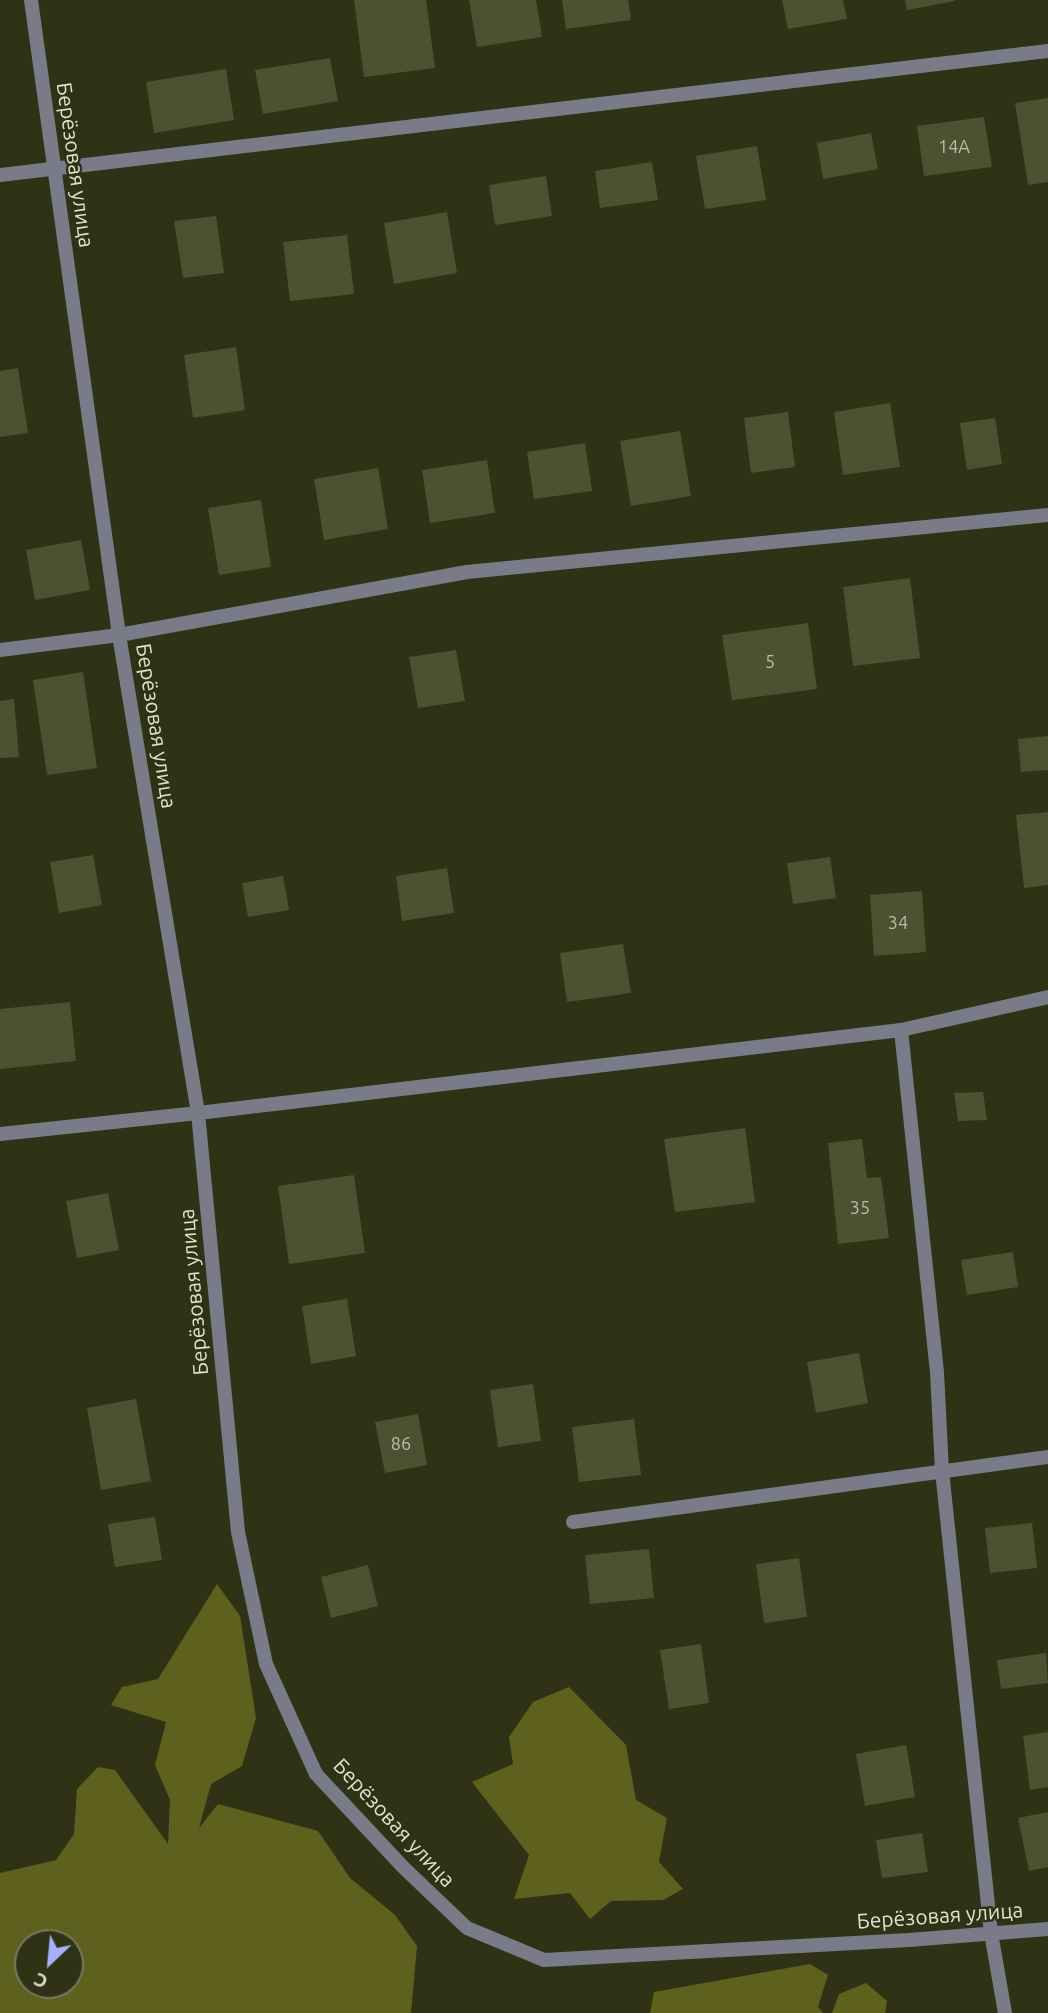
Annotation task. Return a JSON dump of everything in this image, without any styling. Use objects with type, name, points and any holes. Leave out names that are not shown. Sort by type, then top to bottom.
[{"type":"street","name":"Берёзовая улица","points":[[31,0],[120,635],[198,1113],[238,1532],[266,1664],[316,1774],[403,1867],[467,1928],[544,1960],[909,1940],[1048,1929]]},
{"type":"street","points":[[0,175],[1048,51]]},
{"type":"street","points":[[0,650],[120,635],[467,572],[1048,515]]},
{"type":"street","points":[[0,1134],[901,1030],[1048,997]]},
{"type":"street","points":[[901,1030],[937,1372],[942,1471],[991,1933],[1005,2013]]},
{"type":"street","points":[[573,1522],[1048,1457]]},
{"type":"shaded area","points":[[217,1584],[240,1616],[256,1718],[242,1766],[211,1784],[199,1828],[218,1804],[318,1831],[350,1878],[395,1915],[417,1946],[411,2013],[0,2013],[0,1873],[56,1860],[74,1834],[77,1789],[98,1767],[115,1770],[168,1844],[170,1800],[155,1765],[166,1722],[111,1705],[122,1687],[158,1679]]},
{"type":"shaded area","points":[[569,1687],[626,1745],[636,1800],[667,1818],[659,1862],[683,1889],[663,1900],[611,1901],[590,1919],[570,1893],[514,1899],[529,1855],[472,1782],[513,1764],[509,1737],[533,1702]]},
{"type":"shaded area","points":[[810,1964],[828,1975],[818,2007],[823,2013],[650,2013],[654,1992]]},
{"type":"shaded area","points":[[866,1983],[887,2001],[885,2013],[832,2013],[839,1994]]},
{"type":"building","points":[[354,0],[426,0],[435,68],[364,77]]},
{"type":"building","points":[[469,0],[536,0],[542,37],[477,47]]},
{"type":"building","points":[[562,0],[628,0],[631,20],[566,29]]},
{"type":"building","points":[[782,0],[843,0],[847,19],[788,29]]},
{"type":"building","points":[[905,0],[955,0],[955,1],[907,10]]},
{"type":"building","points":[[330,58],[338,101],[263,114],[255,70]]},
{"type":"building","points":[[226,69],[234,120],[154,133],[146,82]]},
{"type":"building","points":[[1048,98],[1048,182],[1028,185],[1015,103]]},
{"type":"building","points":[[984,117],[992,167],[924,176],[917,126]]},
{"type":"building","points":[[871,133],[878,169],[823,179],[817,143]]},
{"type":"building","points":[[757,146],[766,200],[705,209],[696,156]]},
{"type":"building","points":[[652,162],[658,200],[600,208],[595,171]]},
{"type":"building","points":[[546,176],[552,216],[495,225],[489,185]]},
{"type":"building","points":[[447,212],[457,273],[394,284],[384,223]]},
{"type":"building","points":[[216,216],[224,273],[183,278],[174,221]]},
{"type":"building","points":[[347,235],[354,294],[290,301],[283,242]]},
{"type":"building","points":[[236,347],[245,410],[193,418],[184,355]]},
{"type":"building","points":[[18,368],[28,433],[0,437],[0,371]]},
{"type":"building","points":[[890,403],[900,467],[843,475],[834,412]]},
{"type":"building","points":[[788,412],[795,467],[751,473],[744,418]]},
{"type":"building","points":[[995,418],[1002,464],[967,470],[960,423]]},
{"type":"building","points":[[680,431],[691,496],[631,506],[620,441]]},
{"type":"building","points":[[585,443],[592,491],[534,499],[527,452]]},
{"type":"building","points":[[487,460],[495,513],[430,523],[422,470]]},
{"type":"building","points":[[378,468],[388,529],[324,540],[314,479]]},
{"type":"building","points":[[261,500],[271,567],[219,575],[208,508]]},
{"type":"building","points":[[81,540],[90,590],[35,600],[26,550]]},
{"type":"building","points":[[910,578],[920,658],[853,666],[843,587]]},
{"type":"building","points":[[808,623],[817,689],[732,700],[722,635]]},
{"type":"building","points":[[456,650],[465,701],[418,708],[409,657]]},
{"type":"building","points":[[83,672],[97,768],[47,775],[33,680]]},
{"type":"building","points":[[14,699],[19,757],[0,758],[0,701]]},
{"type":"building","points":[[1048,736],[1048,770],[1021,772],[1018,739]]},
{"type":"building","points":[[1048,812],[1048,885],[1024,888],[1016,815]]},
{"type":"building","points":[[93,855],[102,905],[59,913],[50,862]]},
{"type":"building","points":[[830,857],[836,898],[793,904],[787,863]]},
{"type":"building","points":[[447,868],[454,913],[402,921],[396,876]]},
{"type":"building","points":[[283,876],[289,910],[248,917],[242,883]]},
{"type":"building","points":[[922,891],[926,952],[874,956],[870,895]]},
{"type":"building","points":[[623,944],[631,993],[567,1002],[560,953]]},
{"type":"building","points":[[70,1002],[76,1061],[0,1069],[0,1009]]},
{"type":"building","points":[[983,1092],[987,1120],[958,1121],[954,1093]]},
{"type":"building","points":[[745,1128],[755,1202],[675,1212],[664,1139]]},
{"type":"building","points":[[862,1139],[867,1178],[881,1177],[889,1238],[838,1244],[828,1143]]},
{"type":"building","points":[[354,1175],[365,1253],[289,1264],[278,1186]]},
{"type":"building","points":[[108,1193],[119,1250],[77,1258],[66,1201]]},
{"type":"building","points":[[1013,1252],[1018,1287],[967,1295],[961,1260]]},
{"type":"building","points":[[347,1299],[356,1356],[311,1364],[302,1306]]},
{"type":"building","points":[[859,1353],[868,1403],[816,1413],[807,1362]]},
{"type":"building","points":[[533,1384],[541,1441],[498,1447],[490,1390]]},
{"type":"building","points":[[136,1399],[151,1481],[101,1490],[87,1408]]},
{"type":"building","points":[[418,1414],[427,1465],[385,1473],[375,1422]]},
{"type":"building","points":[[634,1419],[641,1475],[579,1482],[572,1427]]},
{"type":"building","points":[[155,1517],[162,1560],[115,1567],[108,1524]]},
{"type":"building","points":[[1032,1523],[1037,1568],[990,1573],[985,1528]]},
{"type":"building","points":[[649,1549],[654,1598],[590,1604],[585,1555]]},
{"type":"building","points":[[799,1558],[807,1617],[764,1623],[756,1564]]},
{"type":"building","points":[[368,1565],[378,1606],[331,1618],[321,1577]]},
{"type":"building","points":[[701,1644],[709,1703],[669,1709],[660,1650]]},
{"type":"building","points":[[1046,1653],[1048,1683],[1001,1689],[997,1660]]},
{"type":"building","points":[[1048,1732],[1048,1787],[1030,1790],[1023,1736]]},
{"type":"building","points":[[906,1745],[915,1797],[865,1806],[856,1754]]},
{"type":"building","points":[[1048,1812],[1048,1867],[1029,1871],[1018,1818]]},
{"type":"building","points":[[922,1833],[928,1872],[882,1878],[876,1840]]}]
